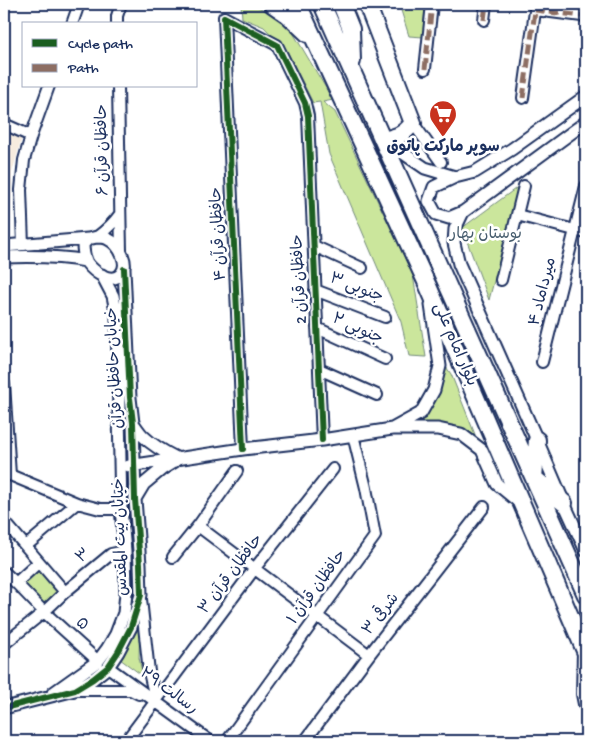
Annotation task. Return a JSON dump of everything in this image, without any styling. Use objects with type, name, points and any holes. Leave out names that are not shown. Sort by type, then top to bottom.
[{"type":"highway","points":[[272,4],[288,15],[315,41]]},
{"type":"highway","name":"بلوار امام علی","points":[[298,4],[428,286],[586,652]]},
{"type":"highway","points":[[341,4],[351,29],[353,71]]},
{"type":"highway","points":[[367,4],[413,123],[405,132],[384,140]]},
{"type":"highway","name":"بلوار امام علی","points":[[324,7],[586,594]]},
{"type":"highway","points":[[537,440],[534,478],[564,503]]},
{"type":"main road","points":[[586,652],[584,694],[586,704]]},
{"type":"street","points":[[73,22],[79,4]]},
{"type":"street","points":[[117,22],[121,4]]},
{"type":"street","points":[[425,69],[432,4]]},
{"type":"street","points":[[484,20],[486,4]]},
{"type":"street","points":[[523,98],[536,7],[582,16]]},
{"type":"street","name":"حافظان قرآن 2","points":[[224,17],[277,45],[305,103],[308,116],[322,440]]},
{"type":"street","name":"حافظان قرآن ۴","points":[[224,17],[243,449]]},
{"type":"street","points":[[23,245],[21,190],[24,160],[48,88]]},
{"type":"street","name":"حافظان قرآن ۶","points":[[118,88],[121,252]]},
{"type":"street","points":[[584,126],[462,212],[449,218],[436,214],[429,201],[434,187],[455,177],[475,172],[512,149],[586,96]]},
{"type":"street","points":[[413,123],[441,162]]},
{"type":"street","points":[[4,124],[31,136]]},
{"type":"street","points":[[384,140],[426,168],[455,177]]},
{"type":"street","points":[[500,280],[524,186]]},
{"type":"street","name":"میرداماد ۴","points":[[542,362],[586,186]]},
{"type":"street","points":[[462,212],[455,229],[454,243],[459,264],[586,551]]},
{"type":"street","points":[[4,246],[92,238],[108,239],[116,245],[124,260],[124,269],[120,276],[112,278],[94,271],[86,261],[83,244],[92,238],[108,229],[120,214]]},
{"type":"street","points":[[517,215],[586,233]]},
{"type":"street","points":[[314,246],[362,268]]},
{"type":"street","points":[[4,257],[58,257],[86,261]]},
{"type":"street","name":"خیابان حافظان قرآن","points":[[124,269],[134,465]]},
{"type":"street","name":"خیابان حافظان قرآن","points":[[102,275],[113,296],[117,316],[121,467]]},
{"type":"street","points":[[392,429],[421,413],[434,390],[440,366],[428,286]]},
{"type":"street","name":"جنوبی ۳","points":[[316,290],[385,317]]},
{"type":"street","name":"جنوبی ۲","points":[[317,328],[385,358]]},
{"type":"street","points":[[319,369],[377,395]]},
{"type":"street","points":[[4,384],[10,474],[78,503],[100,509],[121,509]]},
{"type":"street","points":[[133,423],[152,444],[178,459]]},
{"type":"street","points":[[121,467],[392,429],[438,429],[461,434],[482,450],[497,484],[524,506]]},
{"type":"street","name":"حافظان قرآن ۱","points":[[227,741],[375,536],[353,435]]},
{"type":"street","points":[[135,499],[144,484],[178,459]]},
{"type":"street","name":"خیابان بیت المقدس","points":[[4,708],[75,690],[108,667],[118,652],[131,627],[141,595],[134,465]]},
{"type":"street","name":"خیابان بیت المقدس","points":[[45,697],[98,661],[116,634],[124,613],[126,593],[121,509],[121,467]]},
{"type":"street","name":"حافظان قرآن ۳","points":[[126,741],[255,568],[333,469]]},
{"type":"street","points":[[173,557],[238,471]]},
{"type":"street","points":[[26,546],[78,503]]},
{"type":"street","name":"۳ شرقی","points":[[305,741],[484,507]]},
{"type":"street","points":[[4,521],[65,592]]},
{"type":"street","points":[[198,526],[369,655]]},
{"type":"street","name":"۳","points":[[4,644],[111,554],[125,551]]},
{"type":"street","points":[[16,583],[39,562]]},
{"type":"street","name":"۵","points":[[4,572],[44,612],[98,661]]},
{"type":"street","points":[[141,595],[149,672],[156,702]]},
{"type":"street","points":[[98,661],[108,667]]},
{"type":"street","name":"رسالت ۲۹","points":[[108,667],[210,741]]},
{"type":"street","points":[[75,690],[131,690],[156,702]]},
{"type":"shaded area","points":[[4,131],[22,137],[12,173],[10,233],[4,233]]},
{"type":"green space","points":[[241,4],[253,4],[275,16],[292,31],[333,100],[323,102],[335,112],[413,275],[426,357],[409,356],[401,322],[329,154],[320,102],[313,103],[287,51],[264,27],[242,18]]},
{"type":"green space","points":[[399,4],[425,4],[423,37],[409,36]]},
{"type":"green space","name":"بوستان بهار","points":[[519,186],[489,300],[462,228]]},
{"type":"green space","points":[[444,364],[451,374],[478,442],[409,426],[431,408],[440,388]]},
{"type":"green space","points":[[41,566],[62,590],[43,608],[22,584]]},
{"type":"green space","points":[[140,616],[139,658],[143,676],[120,659]]},
{"type":"marked path","points":[[425,69],[432,4]]},
{"type":"marked path","points":[[484,20],[486,4]]},
{"type":"marked path","points":[[523,98],[536,4]]},
{"type":"marked path","points":[[535,10],[582,16]]},
{"type":"cycle path","points":[[224,17],[277,45],[305,103],[308,116],[322,440]]},
{"type":"cycle path","points":[[224,17],[243,449]]},
{"type":"cycle path","points":[[4,708],[75,690],[108,667],[131,627],[141,595],[124,269]]},
{"type":"place","name":"سوپر مارکت پاتوق","points":[[443,138]]}]
